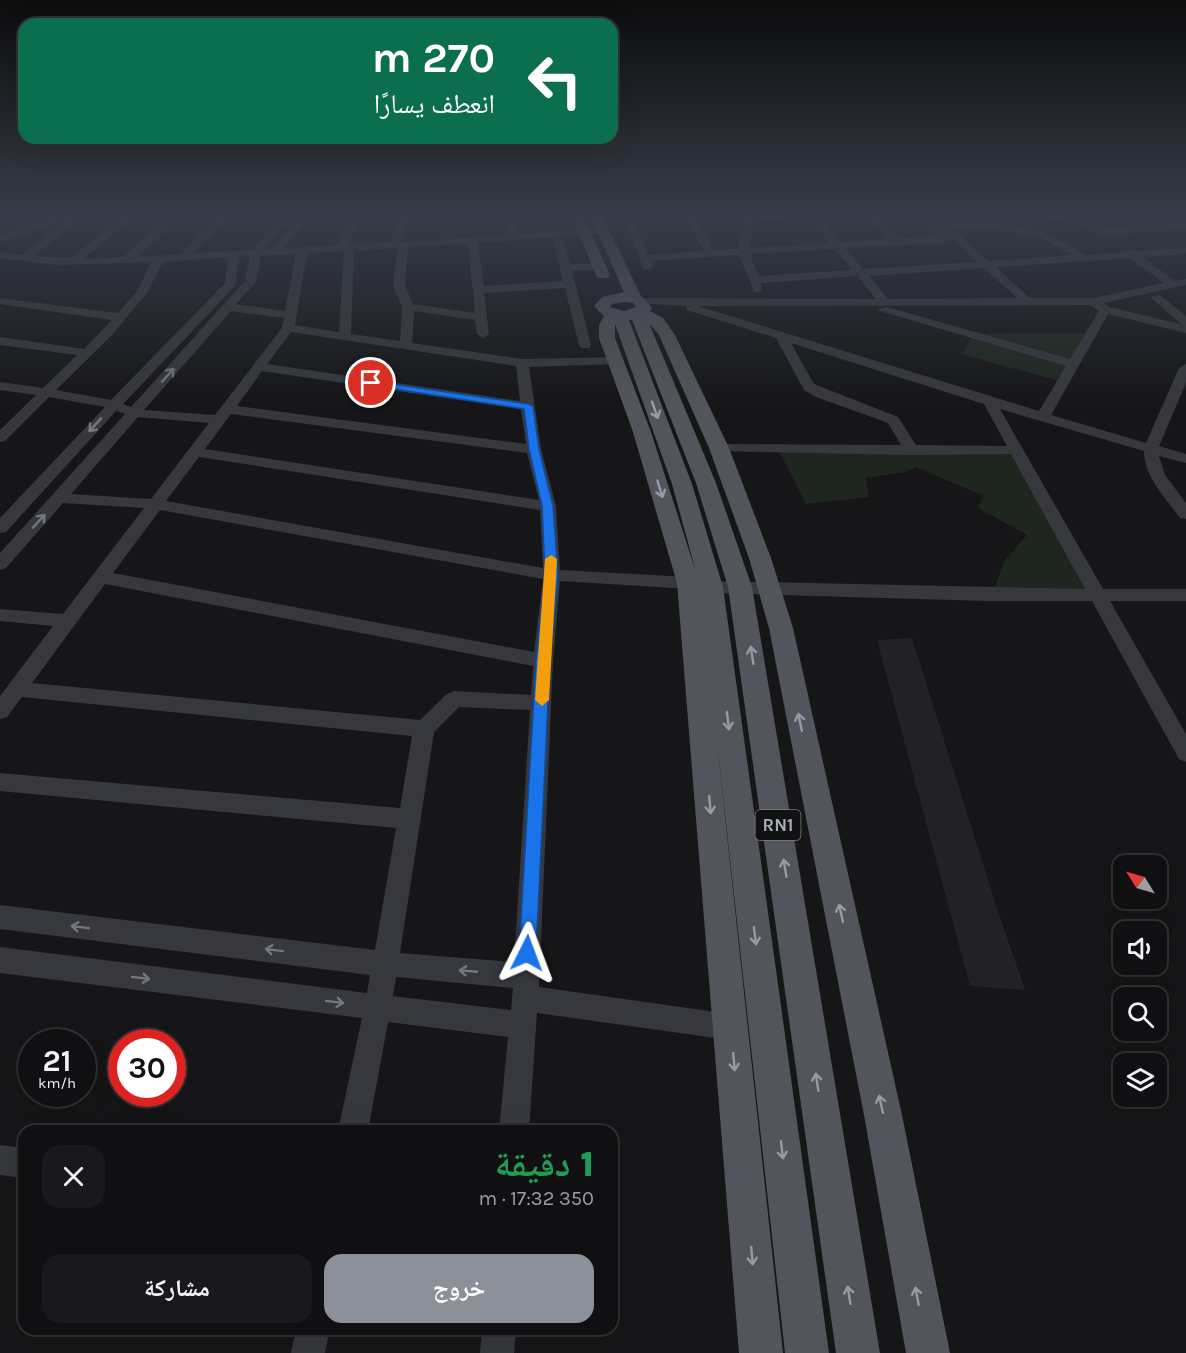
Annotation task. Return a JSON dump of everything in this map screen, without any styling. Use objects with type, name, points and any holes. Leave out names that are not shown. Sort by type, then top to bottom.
[{"type":"main road","name":"RN1","points":[[606,278],[623,311],[692,418],[740,587],[858,1353]]},
{"type":"main road","name":"RN1","points":[[615,278],[623,311],[703,551],[699,585],[807,1353]]},
{"type":"main road","points":[[623,311],[608,338],[699,585],[730,1027],[761,1353]]},
{"type":"main road","points":[[692,418],[718,448],[770,587],[781,628],[878,1092],[928,1353]]},
{"type":"street","points":[[0,438],[87,353],[143,291],[149,278]]},
{"type":"street","points":[[0,528],[231,284],[232,278]]},
{"type":"street","points":[[0,564],[229,307],[251,278]]},
{"type":"street","points":[[0,711],[259,367],[290,322],[297,278]]},
{"type":"street","points":[[345,278],[345,336]]},
{"type":"street","points":[[399,278],[399,286],[408,307],[406,345]]},
{"type":"street","points":[[477,278],[483,334]]},
{"type":"street","points":[[569,278],[570,284]]},
{"type":"street","points":[[763,302],[754,280],[787,278]]},
{"type":"street","points":[[863,278],[884,306],[1073,364]]},
{"type":"street","points":[[987,278],[1014,302]]},
{"type":"street","points":[[1002,278],[1028,302]]},
{"type":"street","points":[[1164,278],[1172,284]]},
{"type":"street","points":[[1043,417],[1073,364],[1100,306],[1172,284],[1186,282]]},
{"type":"street","points":[[478,290],[570,284],[623,311],[763,302],[884,306],[1028,302],[1100,306],[1186,329]]},
{"type":"street","points":[[690,306],[1100,306],[1186,291]]},
{"type":"street","points":[[1156,297],[1186,322]]},
{"type":"street","points":[[0,301],[120,317]]},
{"type":"street","points":[[690,306],[989,401],[1186,459]]},
{"type":"street","points":[[229,307],[345,336],[522,363],[616,360]]},
{"type":"street","points":[[408,307],[481,317]]},
{"type":"street","points":[[585,345],[623,311]]},
{"type":"street","points":[[780,335],[809,387],[821,394],[875,411],[893,420],[912,451]]},
{"type":"street","points":[[0,341],[87,353]]},
{"type":"street","points":[[514,1125],[525,987],[543,661],[552,575],[548,506],[534,449],[522,363]]},
{"type":"street","points":[[259,367],[528,406]]},
{"type":"street","points":[[1186,368],[1182,392],[1151,448],[1152,466],[1186,514]]},
{"type":"street","points":[[0,386],[114,405],[134,413],[223,414],[534,449]]},
{"type":"street","points":[[989,401],[1014,450],[1186,753]]},
{"type":"street","points":[[718,448],[755,446],[912,451],[1014,450]]},
{"type":"street","points":[[195,452],[548,506]]},
{"type":"street","points":[[60,498],[155,504],[552,575],[740,587],[988,595],[1097,593],[1186,595]]},
{"type":"street","points":[[101,577],[543,661]]},
{"type":"street","points":[[0,615],[68,621]]},
{"type":"street","points":[[17,689],[424,729]]},
{"type":"street","points":[[354,1125],[386,964],[424,729],[454,699],[542,703]]},
{"type":"street","points":[[0,782],[410,819]]},
{"type":"street","points":[[0,917],[386,964],[525,987],[730,1027]]},
{"type":"street","points":[[0,960],[522,1024]]},
{"type":"street","points":[[0,1160],[18,1162]]},
{"type":"street","points":[[308,1353],[312,1335]]},
{"type":"street","points":[[497,1353],[498,1335]]},
{"type":"shaded area","points":[[1092,333],[1063,382],[961,354],[973,337],[964,334]]},
{"type":"shaded area","points":[[778,449],[1015,453],[1096,594],[992,594],[1005,560],[1027,535],[978,508],[984,496],[916,467],[906,472],[866,478],[869,497],[806,504]]},
{"type":"shaded area","points":[[912,638],[1025,990],[970,986],[877,640]]},
{"type":"slow traffic","points":[[542,700],[543,661],[552,575],[551,559]]},
{"type":"route","points":[[371,383],[528,406],[534,449],[548,506],[552,575],[543,661],[527,953]]}]
